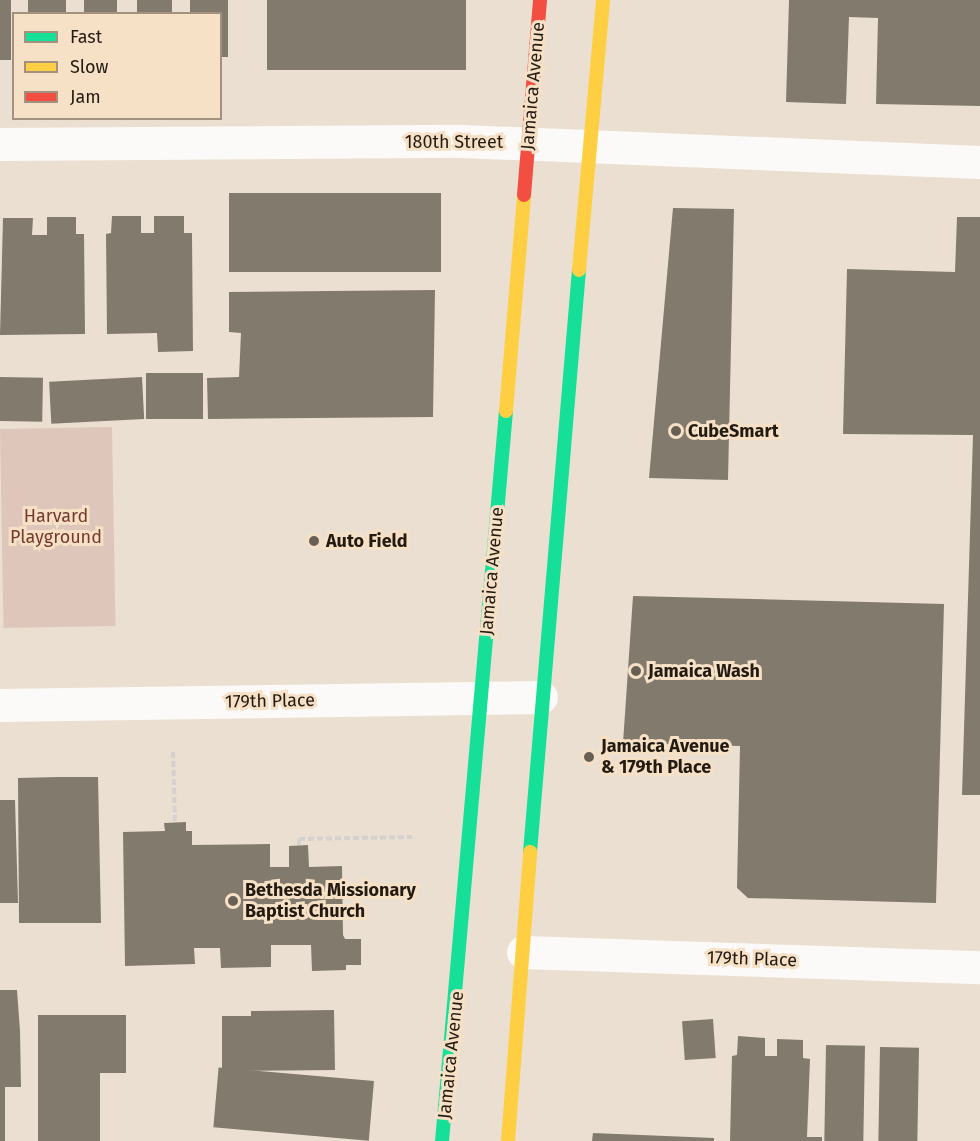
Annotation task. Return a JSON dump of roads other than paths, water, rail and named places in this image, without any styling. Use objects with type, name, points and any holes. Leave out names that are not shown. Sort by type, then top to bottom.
[{"type":"main road","name":"Jamaica Avenue","points":[[442,1141],[462,947],[480,697],[540,0]]},
{"type":"main road","points":[[508,1141],[541,697],[603,0]]},
{"type":"street","name":"180th Street","points":[[0,144],[528,142],[591,147],[980,162]]},
{"type":"street","name":"179th Place","points":[[0,705],[541,697]]},
{"type":"street","name":"179th Place","points":[[523,952],[980,968]]},
{"type":"place","name":"CubeSmart","points":[[676,431]]},
{"type":"place","name":"Auto Field","points":[[314,541]]},
{"type":"place","name":"Jamaica Wash","points":[[636,671]]},
{"type":"place","name":"Jamaica Avenue & 179th Place","points":[[589,757]]},
{"type":"place","name":"Bethesda Missionary Baptist Church","points":[[233,901]]},
{"type":"park label","name":"Harvard Playground","points":[[56,527]]}]
